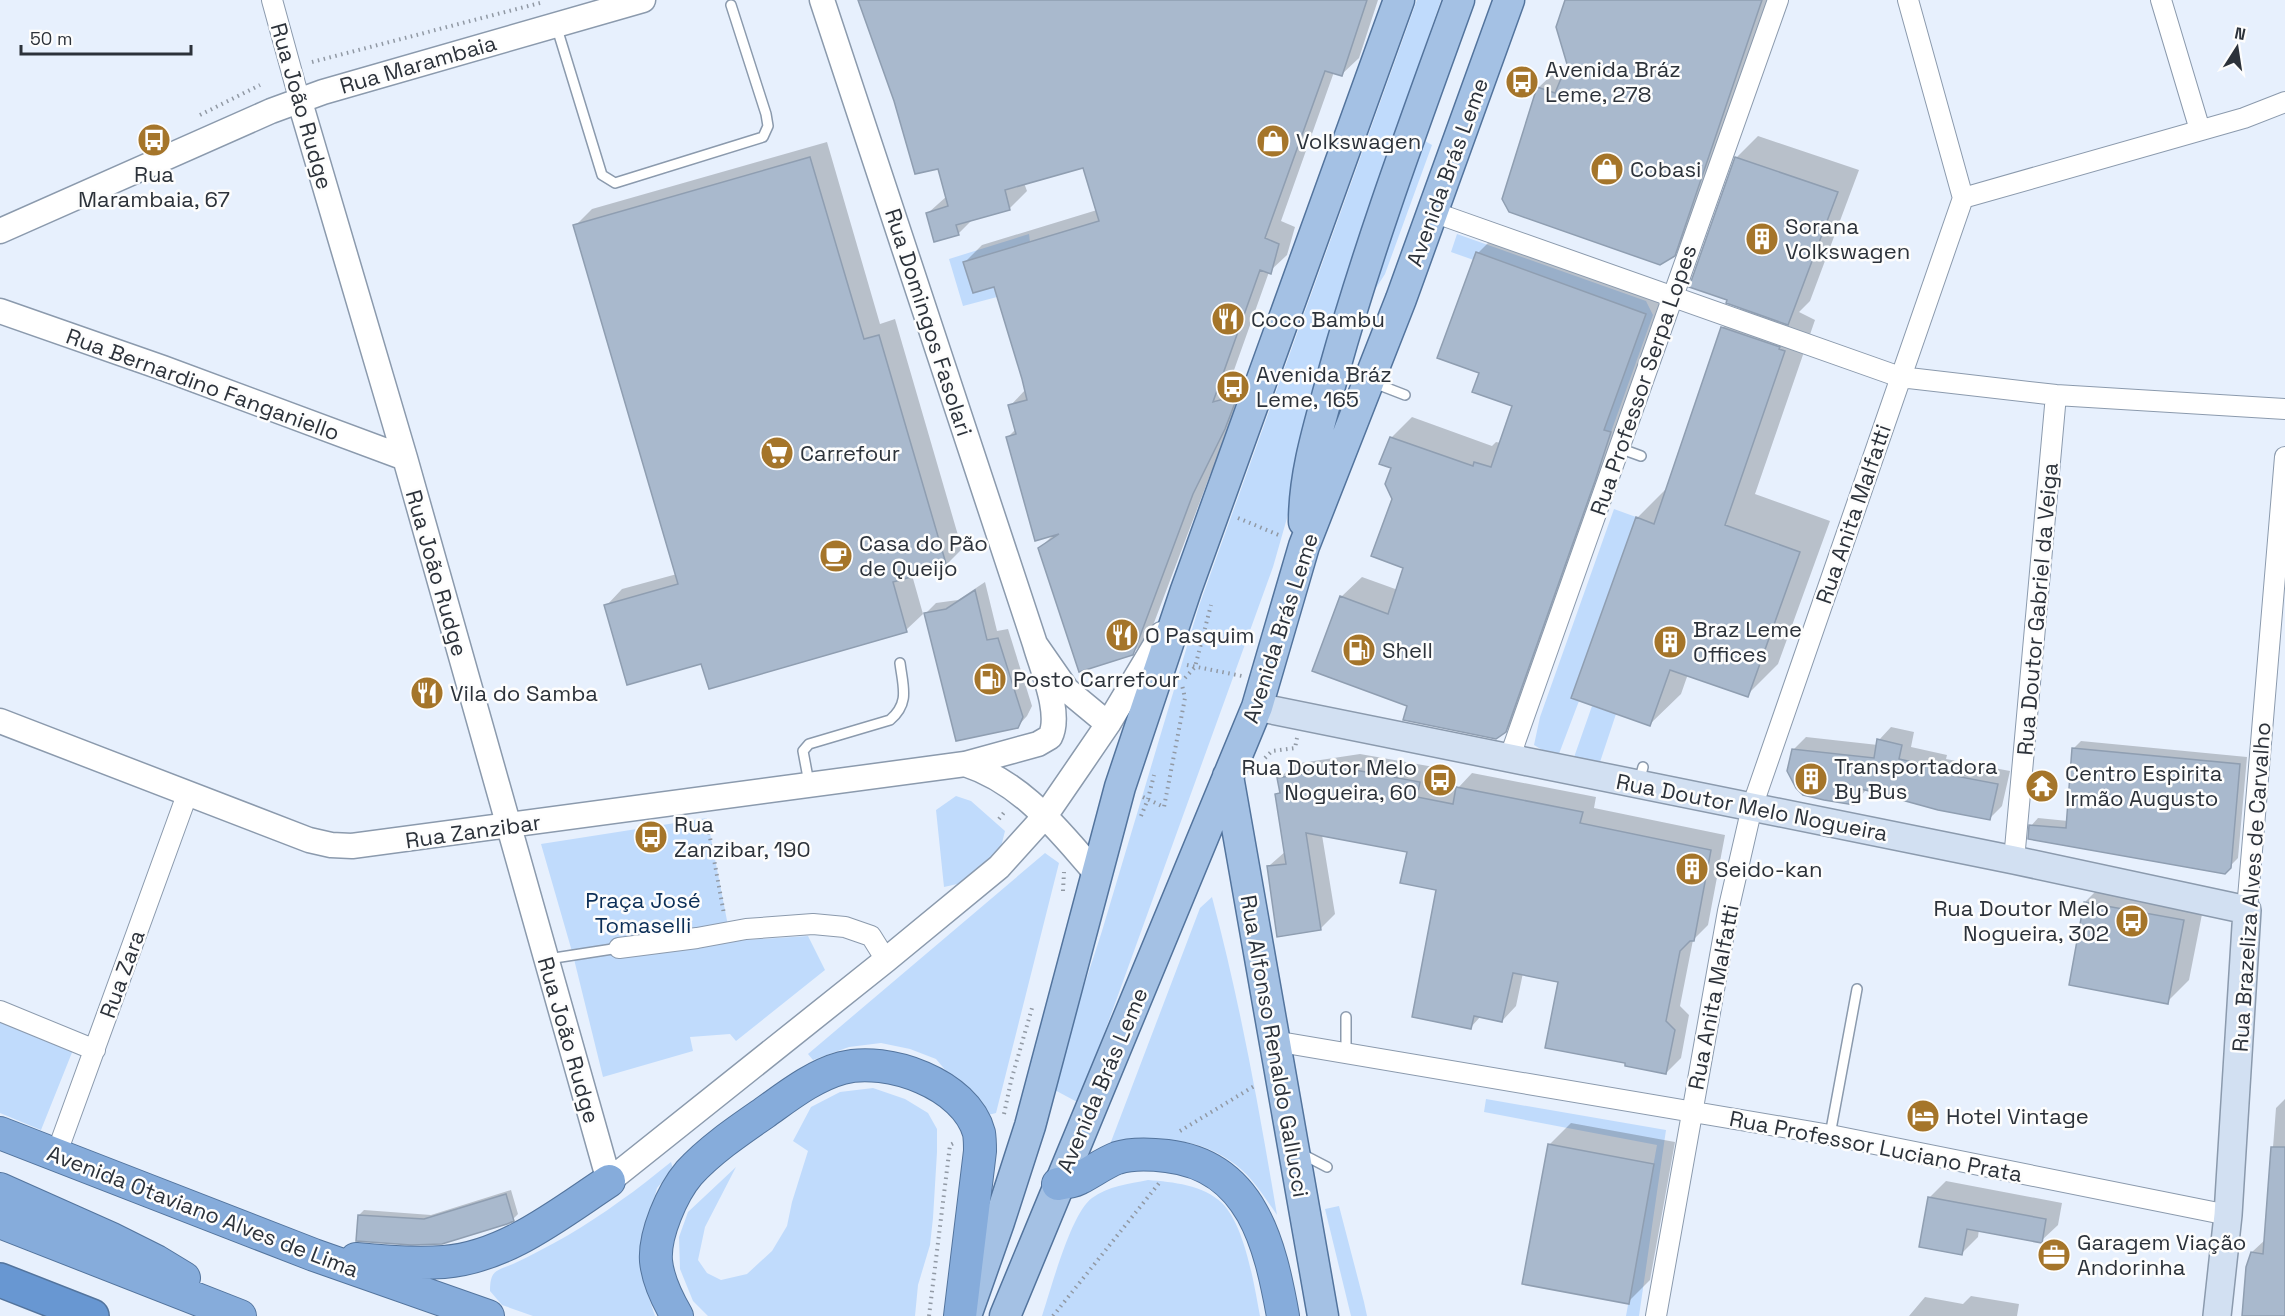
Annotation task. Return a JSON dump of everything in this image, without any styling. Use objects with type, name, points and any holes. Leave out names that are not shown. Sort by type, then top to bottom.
[{"type":"highway","points":[[677,1316],[664,1294],[656,1260],[660,1230],[674,1196],[690,1173],[716,1149],[805,1084],[843,1068],[880,1064],[915,1074],[942,1088],[966,1110],[979,1132],[980,1151],[960,1316]]},
{"type":"highway","name":"Avenida Otaviano Alves de Lima","points":[[0,1133],[314,1255],[488,1316]]},
{"type":"highway","points":[[1058,1184],[1078,1180],[1116,1158],[1149,1153],[1184,1158],[1211,1170],[1230,1184],[1250,1209],[1263,1232],[1283,1316]]},
{"type":"highway","points":[[314,1255],[375,1261],[446,1262],[477,1255],[507,1244],[543,1225],[609,1181]]},
{"type":"highway","points":[[0,1189],[156,1261],[226,1311]]},
{"type":"highway","points":[[0,1222],[226,1311]]},
{"type":"highway","points":[[0,1280],[92,1316]]},
{"type":"main road","name":"Avenida Brás Leme","points":[[966,1316],[1030,1126],[1120,787],[1186,590],[1400,0]]},
{"type":"main road","points":[[1304,546],[1304,510],[1308,476],[1351,310],[1459,0]]},
{"type":"main road","name":"Avenida Brás Leme","points":[[1005,1316],[1261,694],[1304,546],[1433,212],[1509,0]]},
{"type":"main road","name":"Rua Doutor Melo Nogueira","points":[[1261,694],[1509,759],[1641,776],[1752,807],[2247,910]]},
{"type":"main road","name":"Rua Alfonso Renaldo Gallucci","points":[[1228,776],[1323,1316]]},
{"type":"main road","name":"Rua Brazeliza Alves de Carvalho","points":[[2217,1316],[2228,1215],[2247,910]]},
{"type":"main road","points":[[406,1287],[441,1316]]},
{"type":"street","name":"Rua João Rudge","points":[[272,0],[405,458],[609,1181]]},
{"type":"street","name":"Rua Marambaia","points":[[0,231],[271,111],[324,92],[644,0]]},
{"type":"street","name":"Rua Domingos Fasolari","points":[[822,0],[1035,644],[1054,717],[1050,737],[1038,744]]},
{"type":"street","name":"Rua Professor Serpa Lopes","points":[[1509,759],[1778,0]]},
{"type":"street","points":[[1908,0],[1963,198],[2244,118],[2285,102]]},
{"type":"street","points":[[2161,0],[2200,130]]},
{"type":"street","name":"Rua Anita Malfatti","points":[[1656,1316],[1728,911],[1752,807],[1963,198]]},
{"type":"street","points":[[1433,212],[1900,377],[2056,395],[2285,409]]},
{"type":"street","name":"Rua Bernardino Fanganiello","points":[[0,311],[164,368],[405,458]]},
{"type":"street","name":"Rua Doutor Gabriel da Veiga","points":[[2014,860],[2056,395]]},
{"type":"street","name":"Rua Brazeliza Alves de Carvalho","points":[[2247,910],[2285,458]]},
{"type":"street","points":[[609,1181],[999,867],[1045,816],[1108,724],[1152,652],[1186,590]]},
{"type":"street","name":"Rua Domingos Fasolari","points":[[1035,644],[1067,690],[1108,724]]},
{"type":"street","name":"Rua Zanzibar","points":[[0,721],[309,840],[331,845],[352,846],[965,764],[1038,744]]},
{"type":"street","name":"Rua Zanzibar","points":[[965,764],[1000,778],[1020,792],[1045,816],[1096,873]]},
{"type":"street","name":"Rua Zara","points":[[56,1155],[188,792]]},
{"type":"street","points":[[619,948],[746,929],[813,924],[845,927],[871,936],[886,960]]},
{"type":"street","points":[[0,1011],[95,1050]]},
{"type":"street","name":"Rua Professor Luciano Prata","points":[[1274,1041],[1830,1135],[2228,1215]]},
{"type":"lane","points":[[556,24],[602,175],[615,183],[763,137],[768,126],[766,114],[731,5]]},
{"type":"lane","points":[[1369,381],[1405,395]]},
{"type":"lane","points":[[1619,448],[1641,456]]},
{"type":"lane","points":[[809,786],[802,752],[809,744],[890,720],[899,712],[904,700],[900,663]]},
{"type":"lane","points":[[546,959],[619,948]]},
{"type":"lane","points":[[1830,1135],[1857,989]]},
{"type":"lane","points":[[1346,1017],[1346,1053]]},
{"type":"lane","points":[[1294,1150],[1327,1167]]},
{"type":"path","points":[[312,62],[541,3]]},
{"type":"path","points":[[1234,517],[1304,546]]},
{"type":"path","points":[[1178,663],[1261,694]]},
{"type":"path","points":[[706,818],[726,920]]},
{"type":"green space","points":[[1417,0],[1441,0],[1407,98],[1344,318],[1418,137],[1432,145],[1385,274],[1353,324],[1342,326],[1273,567],[1079,1103],[1051,1088],[1102,931],[1199,606]]},
{"type":"green space","points":[[1029,234],[1030,242],[963,262],[973,293],[994,287],[997,297],[963,306],[949,259]]},
{"type":"green space","points":[[1457,234],[1646,301],[1653,315],[1611,432],[1604,430],[1643,320],[1451,252]]},
{"type":"green space","points":[[1614,509],[1636,517],[1571,698],[1579,701],[1557,759],[1534,745],[1540,717]]},
{"type":"green space","points":[[1592,706],[1616,714],[1599,765],[1572,763]]},
{"type":"green space","points":[[956,796],[971,801],[1005,831],[1001,847],[966,882],[944,887],[936,810]]},
{"type":"green space","name":"Praça José Tomaselli","points":[[707,818],[731,941],[808,936],[825,970],[736,1041],[730,1034],[690,1037],[693,1051],[603,1077],[573,955],[541,844]]},
{"type":"green space","points":[[1045,853],[1059,863],[996,1113],[984,1116],[936,1059],[910,1049],[881,1043],[849,1047],[813,1060],[808,1054]]},
{"type":"green space","points":[[1212,897],[1248,1055],[1277,1215],[1242,1170],[1221,1155],[1206,1148],[1175,1141],[1143,1142],[1109,1147],[1200,908]]},
{"type":"green space","points":[[0,1020],[73,1050],[41,1130],[0,1113]]},
{"type":"green space","points":[[873,1088],[905,1099],[928,1113],[937,1129],[930,1245],[918,1285],[915,1316],[708,1316],[693,1301],[680,1269],[679,1237],[688,1212],[736,1167],[705,1227],[698,1260],[707,1273],[721,1280],[747,1274],[772,1251],[787,1226],[808,1151],[793,1141],[811,1107],[840,1092]]},
{"type":"green space","points":[[1486,1099],[1666,1130],[1639,1316],[1626,1316],[1657,1145],[1484,1112]]},
{"type":"green space","points":[[671,1162],[673,1169],[657,1188],[640,1249],[643,1280],[655,1316],[533,1316],[502,1305],[490,1291],[491,1279],[495,1272],[541,1250],[581,1227],[627,1196]]},
{"type":"green space","points":[[1148,1180],[1197,1188],[1222,1203],[1230,1213],[1243,1240],[1260,1316],[1042,1316],[1062,1253],[1084,1206],[1092,1198],[1105,1191]]},
{"type":"green space","points":[[1339,1206],[1367,1316],[1351,1316],[1325,1209]]},
{"type":"building","points":[[858,0],[1367,0],[1342,76],[1325,71],[1265,238],[1279,244],[1271,274],[1260,270],[1213,402],[1238,395],[1225,429],[1193,494],[1133,655],[1079,672],[1038,548],[1059,534],[1035,541],[1006,437],[1016,434],[1008,405],[1027,400],[1022,379],[994,287],[973,293],[963,262],[1099,221],[1083,168],[1005,190],[1010,210],[956,225],[959,235],[934,242],[926,213],[948,206],[938,169],[915,174],[894,101]]},
{"type":"building","points":[[1565,0],[1762,0],[1675,256],[1660,265],[1509,212],[1502,199],[1537,87],[1555,93],[1567,64],[1556,27]]},
{"type":"building","name":"Carrefour","points":[[810,157],[864,339],[879,335],[947,567],[893,582],[907,632],[709,689],[701,664],[627,685],[604,605],[678,584],[573,225]]},
{"type":"building","name":"Sorana Volkswagen","points":[[1735,157],[1838,192],[1788,325],[1689,287]]},
{"type":"building","points":[[1476,252],[1646,314],[1604,430],[1611,432],[1595,481],[1506,732],[1496,739],[1403,720],[1407,706],[1312,671],[1340,596],[1388,614],[1403,568],[1371,556],[1392,499],[1385,484],[1391,468],[1379,464],[1390,437],[1473,466],[1474,462],[1491,467],[1512,406],[1472,392],[1479,373],[1437,358]]},
{"type":"building","points":[[1721,327],[1780,347],[1779,349],[1785,351],[1725,525],[1800,552],[1748,697],[1670,670],[1650,726],[1571,698],[1636,517],[1654,524]]},
{"type":"building","points":[[975,590],[987,640],[998,638],[1023,717],[1018,728],[956,741],[924,613],[946,609]]},
{"type":"building","points":[[1877,739],[1902,745],[1899,759],[1935,767],[1934,772],[1998,784],[1990,820],[1938,810],[1858,788],[1854,805],[1803,795],[1796,788],[1787,771],[1792,749],[1874,758]]},
{"type":"building","points":[[2072,748],[2240,764],[2231,868],[2225,874],[2028,839],[2029,825],[2066,828]]},
{"type":"building","points":[[1344,768],[1420,782],[1417,797],[1453,804],[1456,787],[1583,812],[1580,823],[1711,850],[1694,941],[1690,941],[1680,951],[1666,1021],[1675,1030],[1666,1074],[1625,1066],[1625,1063],[1545,1048],[1558,982],[1513,973],[1502,1022],[1474,1016],[1471,1029],[1412,1017],[1436,890],[1400,883],[1407,852],[1306,833],[1321,930],[1277,937],[1267,866],[1286,864],[1275,794],[1280,793],[1277,778]]},
{"type":"building","points":[[2084,902],[2184,920],[2168,1004],[2069,985]]},
{"type":"building","points":[[1548,1144],[1654,1164],[1629,1304],[1522,1284]]},
{"type":"building","points":[[2271,1147],[2285,1147],[2285,1316],[2242,1316],[2246,1267],[2251,1252],[2263,1254]]},
{"type":"building","points":[[506,1194],[514,1221],[507,1224],[442,1244],[411,1245],[356,1241],[358,1215],[424,1219]]},
{"type":"building","points":[[1928,1197],[2046,1219],[2042,1243],[1967,1229],[1962,1255],[1919,1247]]},
{"type":"place","name":"Avenida Bráz Leme, 278","points":[[1522,82]]},
{"type":"place","name":"Rua Marambaia, 67","points":[[154,140]]},
{"type":"place","name":"Volkswagen","points":[[1273,141]]},
{"type":"place","name":"Cobasi","points":[[1607,169]]},
{"type":"place","name":"Sorana Volkswagen","points":[[1762,239]]},
{"type":"place","name":"Coco Bambu","points":[[1228,319]]},
{"type":"place","name":"Avenida Bráz Leme, 165","points":[[1233,387]]},
{"type":"place","name":"Carrefour","points":[[777,453]]},
{"type":"place","name":"Casa do Pão de Queijo","points":[[836,556]]},
{"type":"place","name":"O Pasquim","points":[[1122,635]]},
{"type":"place","name":"Braz Leme Offices","points":[[1670,642]]},
{"type":"place","name":"Shell","points":[[1359,650]]},
{"type":"place","name":"Posto Carrefour","points":[[990,679]]},
{"type":"place","name":"Vila do Samba","points":[[427,693]]},
{"type":"place","name":"Transportadora By Bus","points":[[1811,779]]},
{"type":"place","name":"Rua Doutor Melo Nogueira, 60","points":[[1440,780]]},
{"type":"place","name":"Centro Espirita Irmão Augusto","points":[[2042,786]]},
{"type":"place","name":"Rua Zanzibar, 190","points":[[651,837]]},
{"type":"place","name":"Seido-kan","points":[[1692,869]]},
{"type":"place","name":"Rua Doutor Melo Nogueira, 302","points":[[2132,921]]},
{"type":"place","name":"Hotel Vintage","points":[[1923,1116]]},
{"type":"place","name":"Garagem Viação Andorinha","points":[[2054,1255]]}]
